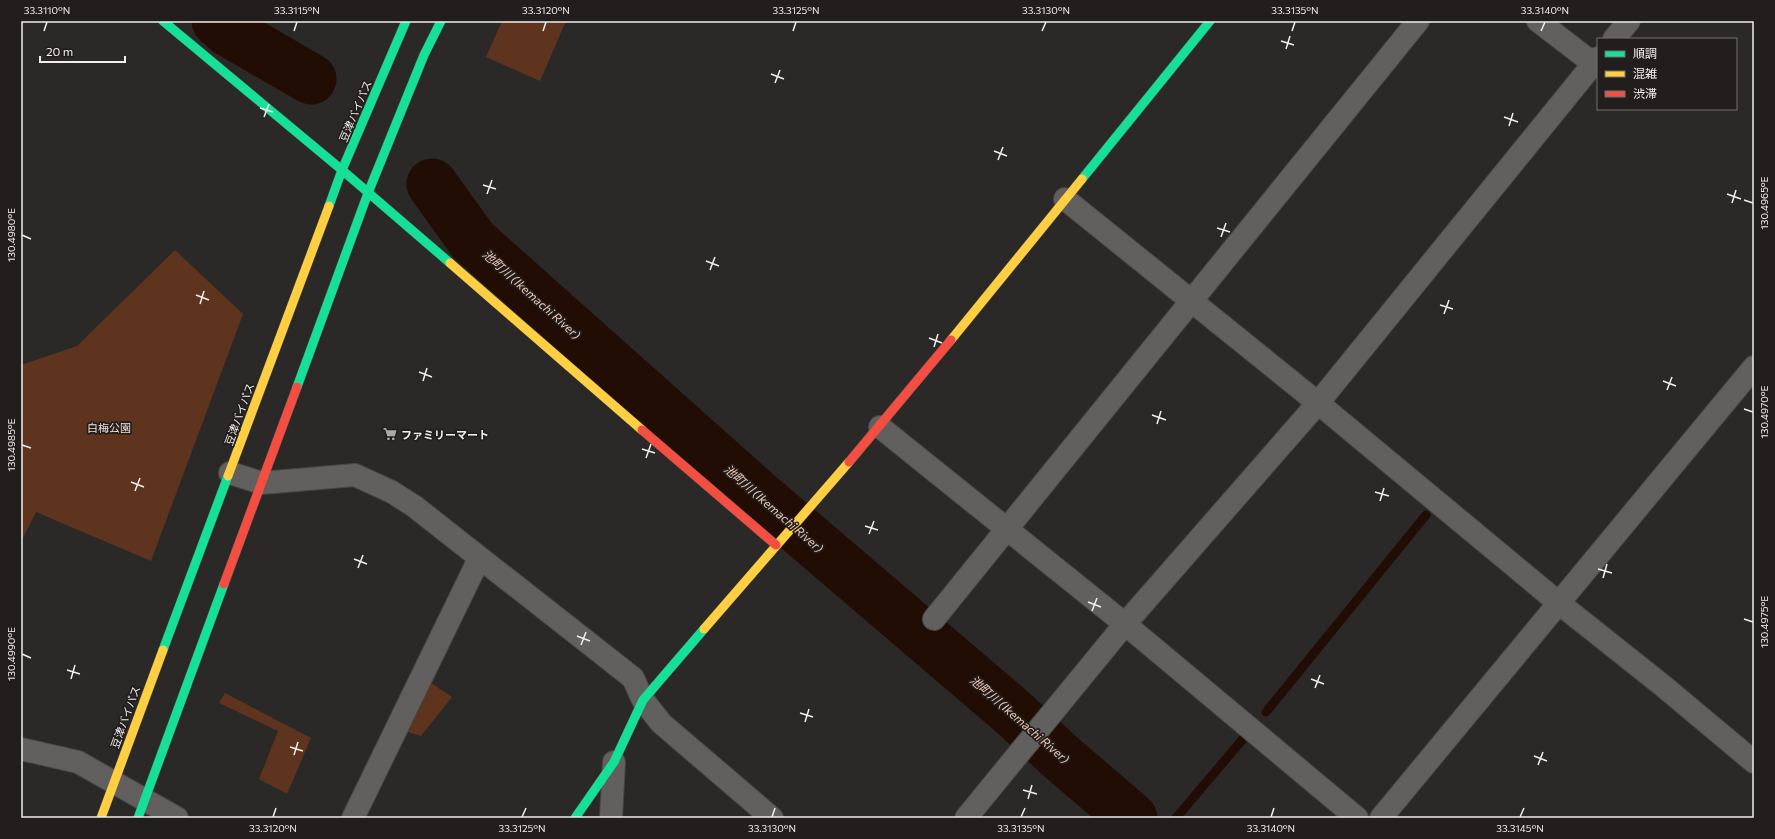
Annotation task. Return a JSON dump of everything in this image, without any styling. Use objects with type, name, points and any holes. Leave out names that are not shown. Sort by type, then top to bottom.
[{"type":"main road","points":[[164,21],[342,170],[776,546]]},
{"type":"main road","name":"豆津バイパス","points":[[101,818],[342,170],[406,21]]},
{"type":"main road","points":[[142,809],[368,193],[424,55],[441,21]]},
{"type":"main road","points":[[576,818],[614,762],[642,700],[880,427],[1210,21]]},
{"type":"street","points":[[934,619],[1193,302],[1418,21]]},
{"type":"street","points":[[966,818],[1125,624],[1318,402],[1596,61],[1538,21]]},
{"type":"street","points":[[1615,38],[1629,21]]},
{"type":"street","points":[[1065,199],[1318,402],[1560,604],[1662,684],[1754,762]]},
{"type":"street","points":[[1381,818],[1560,604],[1754,367]]},
{"type":"street","points":[[880,427],[1125,624],[1357,818]]},
{"type":"street","points":[[230,473],[262,483],[355,475],[392,492],[414,506],[479,559],[634,678],[642,700],[661,723],[772,818]]},
{"type":"street","points":[[353,818],[479,559]]},
{"type":"street","points":[[21,749],[78,762],[114,782],[142,809],[177,818]]},
{"type":"street","points":[[611,818],[614,762]]},
{"type":"green space","points":[[502,21],[566,21],[540,81],[486,57]]},
{"type":"green space","name":"白梅公園","points":[[175,250],[243,314],[151,561],[36,512],[21,542],[21,365],[77,346]]},
{"type":"green space","points":[[428,681],[452,697],[421,736],[405,731]]},
{"type":"green space","points":[[225,693],[311,738],[287,794],[259,779],[278,731],[219,703]]},
{"type":"waterway","name":"池町川 (Ikemachi River)","points":[[217,21],[228,31],[311,79]]},
{"type":"waterway","name":"池町川 (Ikemachi River)","points":[[432,184],[473,241],[757,494],[1010,710],[1062,758],[1132,818]]},
{"type":"waterway","points":[[1266,712],[1426,515]]},
{"type":"waterway","points":[[1176,818],[1243,739]]},
{"type":"traffic: fast","points":[[163,21],[342,170],[450,263]]},
{"type":"traffic: fast","points":[[329,206],[342,170],[406,21]]},
{"type":"traffic: fast","points":[[297,387],[368,193],[424,55],[441,21]]},
{"type":"traffic: fast","points":[[1082,179],[1210,21]]},
{"type":"traffic: fast","points":[[163,650],[228,476]]},
{"type":"traffic: fast","points":[[138,818],[224,584]]},
{"type":"traffic: fast","points":[[575,818],[614,762],[643,700],[704,629]]},
{"type":"traffic: slow","points":[[951,340],[1082,179]]},
{"type":"traffic: slow","points":[[228,476],[329,206]]},
{"type":"traffic: slow","points":[[450,263],[642,430]]},
{"type":"traffic: slow","points":[[704,629],[849,462]]},
{"type":"traffic: slow","points":[[101,818],[163,650]]},
{"type":"traffic: jam","points":[[849,462],[951,340]]},
{"type":"traffic: jam","points":[[224,584],[297,387]]},
{"type":"traffic: jam","points":[[642,430],[776,545]]},
{"type":"place","name":"ファミリーマート","points":[[390,434]]}]
